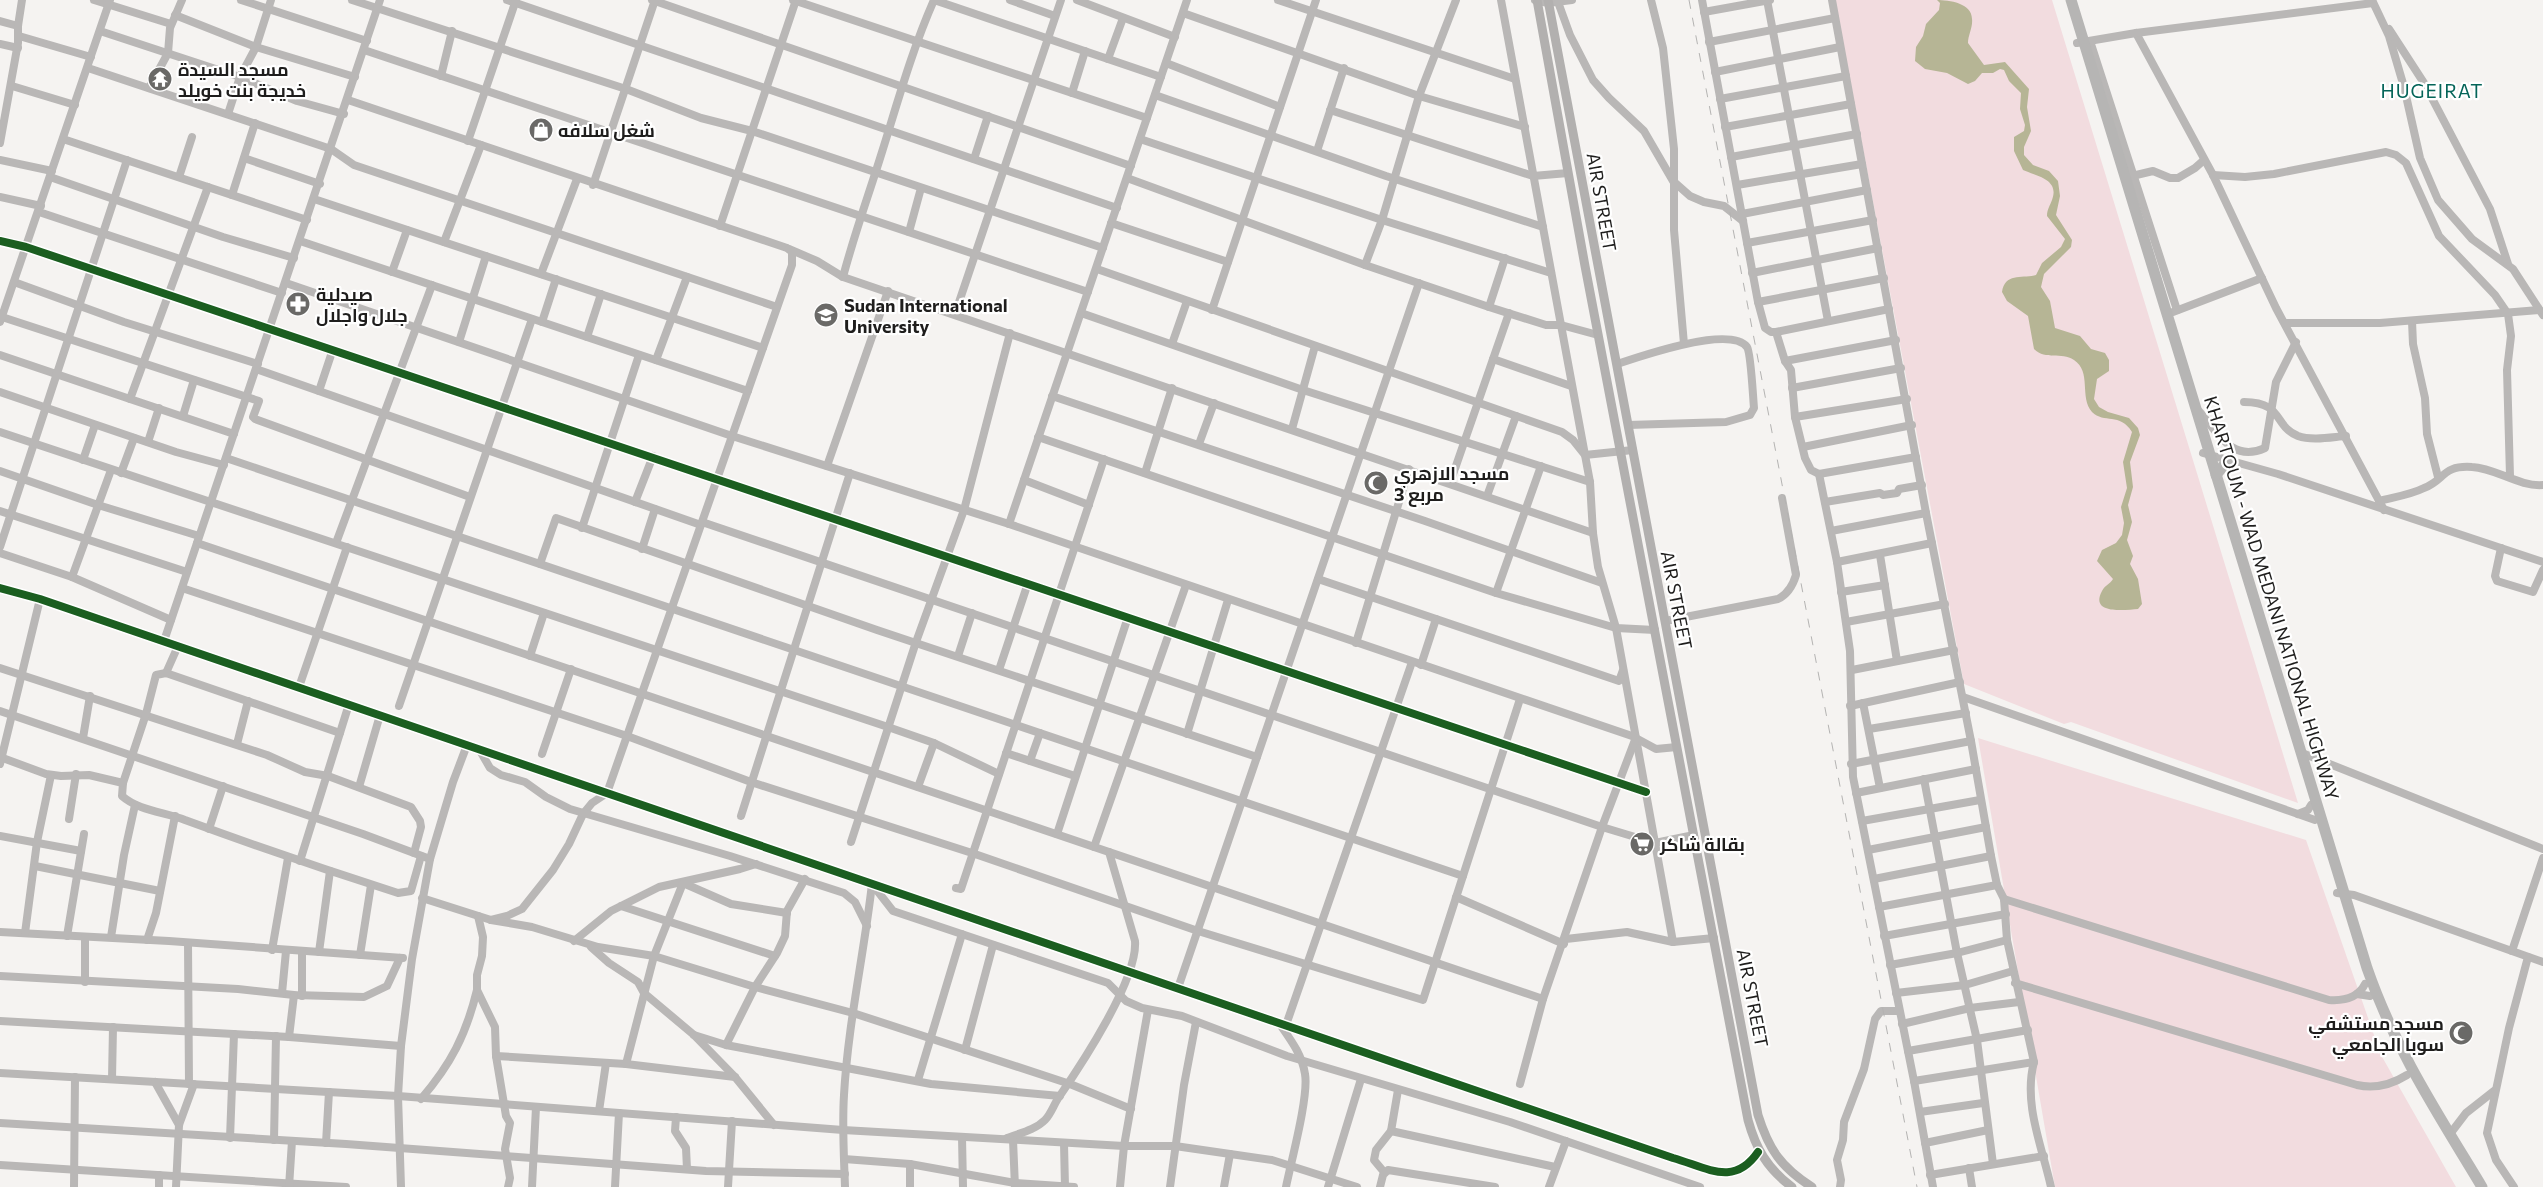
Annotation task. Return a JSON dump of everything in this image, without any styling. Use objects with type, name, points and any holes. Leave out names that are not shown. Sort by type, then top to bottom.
[{"type":"highway","name":"KHARTOUM - WAD MEDANI NATIONAL HIGHWAY","points":[[2064,0],[2084,42],[2130,177],[2172,312],[2206,453],[2216,475],[2302,753],[2365,984],[2394,1052],[2475,1187]]},
{"type":"highway","name":"KHARTOUM - WAD MEDANI NATIONAL HIGHWAY","points":[[2071,0],[2315,820],[2366,968],[2388,1025],[2412,1072],[2482,1187]]},
{"type":"highway","points":[[2216,475],[2228,460]]},
{"type":"main road","name":"AIR STREET","points":[[1536,0],[1748,1120],[1758,1152],[1782,1184],[1792,1187]]},
{"type":"main road","name":"AIR STREET","points":[[1548,1],[1758,1115],[1766,1140],[1778,1158],[1812,1187]]},
{"type":"street","points":[[0,143],[10,99],[18,48],[18,26],[22,0]]},
{"type":"street","points":[[94,0],[109,2],[172,24]]},
{"type":"street","points":[[150,88],[168,53],[172,24],[182,0]]},
{"type":"street","points":[[241,0],[367,41]]},
{"type":"street","points":[[228,114],[240,77],[256,47],[271,0]]},
{"type":"street","points":[[352,0],[626,89],[700,118],[752,131],[1103,248]]},
{"type":"street","points":[[164,641],[344,114],[380,0]]},
{"type":"street","points":[[507,0],[516,1],[640,46],[1116,208]]},
{"type":"street","points":[[593,185],[654,0],[1131,166]]},
{"type":"street","points":[[720,226],[794,0],[1147,118]]},
{"type":"street","points":[[842,277],[916,41],[934,0],[1161,77]]},
{"type":"street","points":[[1010,0],[1056,16]]},
{"type":"street","points":[[955,314],[1061,0]]},
{"type":"street","points":[[1077,0],[1175,37]]},
{"type":"street","points":[[1009,524],[1188,0]]},
{"type":"street","points":[[1278,0],[1515,79]]},
{"type":"street","points":[[1212,310],[1316,0]]},
{"type":"street","points":[[1365,265],[1382,220],[1393,178],[1434,52],[1456,0]]},
{"type":"street","points":[[1501,0],[1590,482],[1593,533],[1602,583],[1616,628],[1673,942]]},
{"type":"street","points":[[1536,0],[1558,2],[1572,0]]},
{"type":"street","points":[[1651,0],[1663,48],[1674,149],[1674,230],[1684,344]]},
{"type":"street","points":[[1702,0],[1752,273],[1765,328],[1771,332],[1776,332],[1889,309]]},
{"type":"street","points":[[1704,12],[1768,0],[1828,321]]},
{"type":"street","points":[[1832,0],[1912,426],[1926,513],[1972,741],[1980,800],[1997,885],[2004,899],[2006,940],[2034,1062],[2031,1075],[2035,1132],[2044,1156],[2051,1187]]},
{"type":"street","points":[[468,141],[516,1]]},
{"type":"street","points":[[109,2],[40,209],[14,282],[4,299],[1,319],[67,338],[247,396],[259,401],[253,417],[255,420],[470,497]]},
{"type":"street","points":[[1558,2],[1570,35],[1589,73],[1609,98],[1644,131],[1673,181],[1690,196],[1704,202],[1724,206],[1743,218],[1805,202],[1867,190]]},
{"type":"street","points":[[2084,42],[2136,33],[2372,2],[2411,60],[2469,168],[2494,219],[2508,264]]},
{"type":"street","points":[[1183,12],[1419,96],[1525,128]]},
{"type":"street","points":[[175,16],[256,47],[355,77]]},
{"type":"street","points":[[1108,59],[1123,18]]},
{"type":"street","points":[[1709,42],[1835,18]]},
{"type":"street","points":[[2285,323],[2412,321],[2541,312],[2518,275],[2508,264],[2472,239],[2438,200],[2420,158],[2404,87],[2383,19]]},
{"type":"street","points":[[0,21],[18,26]]},
{"type":"street","points":[[100,31],[240,77],[297,101],[344,114]]},
{"type":"street","points":[[441,76],[452,31]]},
{"type":"street","points":[[2136,33],[2213,175],[2262,278],[2384,510]]},
{"type":"street","points":[[19,36],[91,57]]},
{"type":"street","points":[[0,44],[18,48]]},
{"type":"street","points":[[1715,72],[1840,47]]},
{"type":"street","points":[[364,50],[1088,292]]},
{"type":"street","points":[[1072,93],[1085,51]]},
{"type":"street","points":[[1166,63],[1280,106]]},
{"type":"street","points":[[88,68],[255,122],[331,150],[354,165],[777,307]]},
{"type":"street","points":[[1317,151],[1344,68]]},
{"type":"street","points":[[1720,99],[1846,76]]},
{"type":"street","points":[[12,86],[74,106]]},
{"type":"street","points":[[1155,95],[1393,178],[1543,226]]},
{"type":"street","points":[[0,97],[10,99]]},
{"type":"street","points":[[348,100],[593,185],[787,248],[817,261],[842,277],[888,291],[1593,533]]},
{"type":"street","points":[[1726,127],[1851,104]]},
{"type":"street","points":[[1330,110],[1533,176],[1568,173]]},
{"type":"street","points":[[974,159],[988,116]]},
{"type":"street","points":[[232,194],[255,122]]},
{"type":"street","points":[[1731,157],[1857,134]]},
{"type":"street","points":[[179,177],[192,137]]},
{"type":"street","points":[[63,139],[307,220]]},
{"type":"street","points":[[1140,139],[1382,220],[1551,273]]},
{"type":"street","points":[[444,242],[481,145]]},
{"type":"street","points":[[2213,175],[2257,176],[2291,172],[2381,152],[2391,153],[2409,168],[2439,236],[2495,295],[2508,314],[2511,336],[2507,370],[2510,476]]},
{"type":"street","points":[[244,158],[320,184]]},
{"type":"street","points":[[0,160],[51,174],[114,199],[194,227],[294,258]]},
{"type":"street","points":[[0,547],[126,160]]},
{"type":"street","points":[[2130,177],[2153,171],[2170,178],[2178,178],[2204,160]]},
{"type":"street","points":[[1737,185],[1862,164]]},
{"type":"street","points":[[1127,178],[1419,284],[1546,325],[1561,325],[1598,335]]},
{"type":"street","points":[[541,274],[577,179]]},
{"type":"street","points":[[130,399],[170,295],[208,187]]},
{"type":"street","points":[[909,232],[921,188]]},
{"type":"street","points":[[0,197],[40,209],[182,261],[282,293]]},
{"type":"street","points":[[314,199],[763,348]]},
{"type":"street","points":[[1747,242],[1873,220]]},
{"type":"street","points":[[1111,223],[1228,262]]},
{"type":"street","points":[[392,272],[407,230]]},
{"type":"street","points":[[0,241],[26,247],[400,371],[1646,792]]},
{"type":"street","points":[[300,241],[748,391]]},
{"type":"street","points":[[491,920],[508,916],[522,909],[540,889],[569,844],[583,814],[592,803],[607,793],[793,259],[792,252],[787,248]]},
{"type":"street","points":[[1752,273],[1878,248]]},
{"type":"street","points":[[459,342],[486,256]]},
{"type":"street","points":[[1489,307],[1506,258]]},
{"type":"street","points":[[1097,269],[1562,432],[1574,440],[1585,455]]},
{"type":"street","points":[[656,360],[687,277]]},
{"type":"street","points":[[1758,302],[1884,278]]},
{"type":"street","points":[[2172,312],[2262,278]]},
{"type":"street","points":[[542,322],[556,279]]},
{"type":"street","points":[[14,282],[655,509],[822,562],[1602,827],[1655,843],[1694,834]]},
{"type":"street","points":[[286,283],[732,436],[1009,524],[1074,548],[1636,738],[1656,749],[1677,747]]},
{"type":"street","points":[[1178,988],[1419,284]]},
{"type":"street","points":[[336,543],[432,285]]},
{"type":"street","points":[[827,466],[888,291]]},
{"type":"street","points":[[587,337],[601,294]]},
{"type":"street","points":[[1172,344],[1187,301]]},
{"type":"street","points":[[1081,313],[1303,390],[1590,482]]},
{"type":"street","points":[[1450,483],[1509,313]]},
{"type":"street","points":[[399,706],[532,319]]},
{"type":"street","points":[[2412,321],[2413,344],[2425,398],[2427,434],[2438,477]]},
{"type":"street","points":[[1776,332],[1785,361],[1791,370],[1795,417],[1808,466],[1815,473],[1819,474],[1916,457]]},
{"type":"street","points":[[851,842],[901,686],[964,510],[1010,333]]},
{"type":"street","points":[[1617,364],[1684,344],[1737,339],[1743,342],[1749,352],[1753,412],[1747,417],[1726,422],[1628,425]]},
{"type":"street","points":[[1785,361],[1896,340]]},
{"type":"street","points":[[2196,408],[2228,444],[2245,453],[2266,446],[2270,408],[2276,382],[2296,342]]},
{"type":"street","points":[[1292,429],[1315,346]]},
{"type":"street","points":[[319,391],[333,349]]},
{"type":"street","points":[[0,355],[234,434]]},
{"type":"street","points":[[582,528],[639,355]]},
{"type":"street","points":[[1493,358],[1571,386]]},
{"type":"street","points":[[1792,388],[1901,368]]},
{"type":"street","points":[[182,416],[194,380]]},
{"type":"street","points":[[1145,473],[1172,388]]},
{"type":"street","points":[[0,392],[134,438],[225,461],[352,500],[1463,876]]},
{"type":"street","points":[[1052,396],[1200,444],[1602,583]]},
{"type":"street","points":[[1795,417],[1907,399]]},
{"type":"street","points":[[2244,402],[2259,402],[2270,408],[2298,436],[2346,436]]},
{"type":"street","points":[[1200,444],[1214,403]]},
{"type":"street","points":[[148,442],[159,408]]},
{"type":"street","points":[[1487,496],[1516,416]]},
{"type":"street","points":[[83,460],[95,425]]},
{"type":"street","points":[[1803,447],[1912,426]]},
{"type":"street","points":[[0,432],[888,727],[934,743],[999,774]]},
{"type":"street","points":[[1038,437],[1496,593],[1616,628],[1655,630]]},
{"type":"street","points":[[121,473],[134,438]]},
{"type":"street","points":[[1585,455],[1633,450]]},
{"type":"street","points":[[2206,453],[2543,562]]},
{"type":"street","points":[[635,502],[652,456]]},
{"type":"street","points":[[956,888],[960,889],[1104,459]]},
{"type":"street","points":[[1496,593],[1541,466]]},
{"type":"street","points":[[2379,501],[2426,488],[2438,477],[2452,469],[2472,467],[2510,476],[2534,485],[2543,485]]},
{"type":"street","points":[[1356,643],[1409,469]]},
{"type":"street","points":[[72,577],[111,470]]},
{"type":"street","points":[[0,471],[332,589],[1543,999]]},
{"type":"street","points":[[741,816],[850,473]]},
{"type":"street","points":[[1819,474],[1831,531],[1852,670],[1850,706],[1851,764],[1914,1081],[1933,1187]]},
{"type":"street","points":[[1024,480],[1088,505]]},
{"type":"street","points":[[1825,502],[1880,493],[1897,493],[1899,489],[1922,485]]},
{"type":"street","points":[[1664,621],[1778,599],[1786,593],[1793,584],[1796,574],[1782,498]]},
{"type":"street","points":[[642,549],[655,509]]},
{"type":"street","points":[[0,511],[187,572]]},
{"type":"street","points":[[1831,531],[1926,513]]},
{"type":"street","points":[[540,564],[556,518],[1099,705],[1257,757]]},
{"type":"street","points":[[1836,562],[1880,555],[1932,543]]},
{"type":"street","points":[[299,687],[346,547]]},
{"type":"street","points":[[2501,548],[2495,576],[2497,581],[2533,592],[2543,570]]},
{"type":"street","points":[[0,552],[72,577],[171,620]]},
{"type":"street","points":[[1880,555],[1897,661]]},
{"type":"street","points":[[1318,579],[1619,681],[1623,669]]},
{"type":"street","points":[[998,670],[1028,583]]},
{"type":"street","points":[[1094,847],[1186,585]]},
{"type":"street","points":[[1841,592],[1885,585]]},
{"type":"street","points":[[0,588],[40,599],[164,641],[1725,1174],[1732,1174],[1746,1168],[1758,1152]]},
{"type":"street","points":[[182,588],[556,712],[752,782],[972,853],[1198,931],[1423,1000],[1520,698]]},
{"type":"street","points":[[40,599],[0,760],[61,776],[76,774],[123,783]]},
{"type":"street","points":[[1186,734],[1228,600]]},
{"type":"street","points":[[1846,622],[1945,604]]},
{"type":"street","points":[[530,656],[544,613]]},
{"type":"street","points":[[958,656],[972,613]]},
{"type":"street","points":[[1056,834],[1128,617]]},
{"type":"street","points":[[1421,665],[1436,619]]},
{"type":"street","points":[[166,673],[178,646]]},
{"type":"street","points":[[1852,670],[1954,650]]},
{"type":"street","points":[[1286,1025],[1412,662]]},
{"type":"street","points":[[0,668],[146,714],[284,760],[305,772],[328,776],[414,810],[420,827],[412,889],[408,893],[398,893],[288,858],[174,816],[135,805],[122,796],[123,783],[146,714],[156,674],[166,673],[340,733]]},
{"type":"street","points":[[542,754],[571,670]]},
{"type":"street","points":[[1850,706],[1960,682]]},
{"type":"street","points":[[84,738],[90,696]]},
{"type":"street","points":[[1963,698],[2315,820]]},
{"type":"street","points":[[237,744],[248,701]]},
{"type":"street","points":[[1863,703],[1880,788]]},
{"type":"street","points":[[300,862],[349,704]]},
{"type":"street","points":[[0,711],[315,817],[430,859]]},
{"type":"street","points":[[1868,729],[1966,713]]},
{"type":"street","points":[[359,787],[380,715]]},
{"type":"street","points":[[1030,761],[1040,733]]},
{"type":"street","points":[[1520,1084],[1543,999],[1565,941],[1602,827],[1636,738]]},
{"type":"street","points":[[1851,764],[1972,741]]},
{"type":"street","points":[[918,787],[934,743]]},
{"type":"street","points":[[402,1187],[398,1096],[401,1046],[412,958],[430,859],[468,745]]},
{"type":"street","points":[[479,749],[490,768],[501,775],[525,782],[546,797],[583,814],[756,864],[844,892],[855,902],[867,926]]},
{"type":"street","points":[[1006,753],[1075,776]]},
{"type":"street","points":[[2302,753],[2543,849]]},
{"type":"street","points":[[1856,793],[1976,769]]},
{"type":"street","points":[[25,933],[38,842],[51,774]]},
{"type":"street","points":[[69,819],[76,774]]},
{"type":"street","points":[[1924,779],[1957,953],[1977,1040],[1982,1071],[1983,1102],[1993,1164]]},
{"type":"street","points":[[209,829],[224,786]]},
{"type":"street","points":[[1862,821],[1980,800]]},
{"type":"street","points":[[110,937],[135,805]]},
{"type":"street","points":[[2298,814],[2306,811],[2311,805]]},
{"type":"street","points":[[147,940],[160,891],[174,816]]},
{"type":"street","points":[[1868,850],[1986,827]]},
{"type":"street","points":[[67,936],[84,834]]},
{"type":"street","points":[[0,836],[81,851]]},
{"type":"street","points":[[1003,1139],[1029,1130],[1045,1120],[1070,1084],[1120,994],[1130,972],[1136,947],[1126,906],[1109,852]]},
{"type":"street","points":[[1874,879],[1991,856]]},
{"type":"street","points":[[272,950],[288,858]]},
{"type":"street","points":[[2512,951],[2543,858]]},
{"type":"street","points":[[683,883],[756,864]]},
{"type":"street","points":[[35,866],[160,891]]},
{"type":"street","points":[[319,952],[330,872]]},
{"type":"street","points":[[726,1046],[755,987],[775,956],[785,936],[787,913],[805,879]]},
{"type":"street","points":[[574,941],[611,911],[673,882],[683,883],[731,904],[787,913]]},
{"type":"street","points":[[626,1064],[654,956],[683,883]]},
{"type":"street","points":[[845,1187],[843,1130],[848,1066],[853,1013],[872,884]]},
{"type":"street","points":[[872,884],[892,911],[1108,983],[1126,1001],[1148,1010],[1182,1016],[1302,1060],[1510,1122],[1700,1187]]},
{"type":"street","points":[[360,955],[371,885]]},
{"type":"street","points":[[1879,907],[1997,885]]},
{"type":"street","points":[[2341,893],[2543,962]]},
{"type":"street","points":[[1456,897],[1565,941],[1627,932],[1673,942],[1714,938]]},
{"type":"street","points":[[422,898],[491,920],[532,927],[574,941],[654,956],[755,987],[853,1013],[1070,1084],[1131,1108]]},
{"type":"street","points":[[2004,899],[2329,1000],[2342,1000],[2357,994],[2365,984]]},
{"type":"street","points":[[621,906],[775,956]]},
{"type":"street","points":[[1884,936],[2006,914]]},
{"type":"street","points":[[421,1099],[442,1074],[454,1055],[465,1030],[477,990],[477,976],[482,956],[483,937],[478,916]]},
{"type":"street","points":[[0,932],[110,937],[286,951],[412,958]]},
{"type":"street","points":[[918,1080],[962,934]]},
{"type":"street","points":[[85,937],[85,982]]},
{"type":"street","points":[[1890,965],[1957,953],[2006,940]]},
{"type":"street","points":[[176,1187],[179,1125],[191,1084],[188,942]]},
{"type":"street","points":[[590,945],[609,963],[638,982],[644,992],[694,1035],[735,1077],[774,1125]]},
{"type":"street","points":[[965,1050],[993,945]]},
{"type":"street","points":[[282,993],[286,951]]},
{"type":"street","points":[[289,1037],[298,996],[302,952]]},
{"type":"street","points":[[2514,1187],[2496,1160],[2487,1133],[2494,1091],[2528,956]]},
{"type":"street","points":[[0,976],[85,982],[189,986],[282,993],[298,996],[364,997],[387,986],[400,958]]},
{"type":"street","points":[[1896,993],[1965,984],[2013,972]]},
{"type":"street","points":[[2015,983],[2357,1085],[2371,1088],[2382,1086],[2407,1075]]},
{"type":"street","points":[[477,990],[495,1027],[496,1056],[504,1104],[510,1123],[506,1149],[510,1178],[508,1187]]},
{"type":"street","points":[[2357,994],[2370,996]]},
{"type":"street","points":[[1902,1024],[1970,1008],[2019,1002]]},
{"type":"street","points":[[1120,1187],[1124,1146],[1148,1010]]},
{"type":"street","points":[[1840,1187],[1841,1180],[1836,1160],[1843,1140],[1844,1122],[1864,1068],[1875,1019],[1881,1011],[1899,1011]]},
{"type":"street","points":[[0,1021],[276,1036],[401,1046]]},
{"type":"street","points":[[1170,1187],[1184,1084],[1196,1022]]},
{"type":"street","points":[[1278,1022],[1302,1060],[1306,1083],[1286,1187]]},
{"type":"street","points":[[112,1079],[113,1027]]},
{"type":"street","points":[[1908,1051],[2028,1030]]},
{"type":"street","points":[[230,1138],[234,1034]]},
{"type":"street","points":[[694,1035],[726,1046],[848,1066],[932,1084],[1060,1096]]},
{"type":"street","points":[[274,1140],[276,1036]]},
{"type":"street","points":[[496,1056],[626,1064],[735,1077]]},
{"type":"street","points":[[1914,1081],[2034,1062]]},
{"type":"street","points":[[599,1112],[606,1063]]},
{"type":"street","points":[[0,1073],[398,1096],[843,1130],[1124,1146],[1176,1146],[1291,1165],[1357,1187]]},
{"type":"street","points":[[74,1187],[75,1077]]},
{"type":"street","points":[[1328,1187],[1361,1079]]},
{"type":"street","points":[[155,1082],[179,1125]]},
{"type":"street","points":[[1384,1172],[1374,1160],[1374,1155],[1391,1131],[1398,1090]]},
{"type":"street","points":[[2450,1134],[2466,1113],[2494,1091]]},
{"type":"street","points":[[326,1143],[329,1092]]},
{"type":"street","points":[[1920,1112],[1983,1102]]},
{"type":"street","points":[[532,1187],[536,1107]]},
{"type":"street","points":[[615,1187],[619,1113]]},
{"type":"street","points":[[676,1117],[675,1131],[686,1148],[687,1169]]},
{"type":"street","points":[[728,1187],[732,1122]]},
{"type":"street","points":[[0,1123],[326,1143],[687,1169],[845,1174]]},
{"type":"street","points":[[1925,1143],[1988,1130]]},
{"type":"street","points":[[1391,1131],[1555,1167]]},
{"type":"street","points":[[962,1137],[963,1187]]},
{"type":"street","points":[[1013,1140],[1015,1185]]},
{"type":"street","points":[[289,1185],[292,1141]]},
{"type":"street","points":[[1549,1187],[1566,1141]]},
{"type":"street","points":[[1064,1143],[1065,1186]]},
{"type":"street","points":[[1224,1187],[1230,1154]]},
{"type":"street","points":[[1930,1174],[2044,1156]]},
{"type":"street","points":[[844,1159],[910,1164],[963,1173],[1015,1185],[1074,1187]]},
{"type":"street","points":[[910,1164],[910,1187]]},
{"type":"street","points":[[0,1166],[346,1187]]},
{"type":"street","points":[[1969,1168],[1972,1187]]},
{"type":"street","points":[[1384,1172],[1388,1170],[1495,1187]]},
{"type":"street","points":[[1380,1187],[1384,1172]]},
{"type":"street","points":[[159,1187],[160,1175]]},
{"type":"shaded area","points":[[1835,0],[2052,0],[2298,803],[2071,722],[2064,724],[1964,684]]},
{"type":"shaded area","points":[[1937,0],[1953,2],[1968,9],[1972,22],[1968,43],[1984,65],[2005,62],[2029,89],[2027,107],[2031,131],[2024,147],[2024,155],[2033,165],[2049,171],[2058,181],[2060,196],[2056,215],[2072,240],[2071,247],[2044,274],[2041,287],[2050,301],[2055,328],[2080,336],[2091,349],[2105,353],[2109,360],[2109,371],[2097,379],[2094,399],[2099,407],[2108,412],[2129,418],[2138,428],[2140,435],[2130,462],[2133,487],[2128,505],[2132,522],[2127,540],[2133,556],[2130,564],[2138,579],[2142,604],[2138,609],[2118,610],[2105,608],[2100,604],[2099,599],[2102,591],[2113,579],[2097,561],[2102,550],[2116,543],[2122,535],[2124,523],[2121,507],[2127,488],[2123,462],[2132,432],[2122,422],[2102,417],[2092,412],[2086,399],[2083,371],[2079,365],[2069,357],[2043,355],[2034,349],[2028,316],[2007,301],[2002,292],[2007,281],[2011,279],[2036,275],[2042,263],[2061,247],[2065,239],[2047,216],[2054,193],[2053,187],[2045,179],[2023,170],[2014,151],[2014,137],[2024,131],[2025,125],[2020,109],[2021,93],[2009,81],[2004,70],[2000,69],[1993,73],[1982,73],[1975,81],[1968,84],[1947,73],[1925,69],[1915,61],[1916,47],[1923,36],[1926,24],[1939,10],[1940,3]]},
{"type":"shaded area","points":[[1978,738],[2306,840],[2381,1055],[2456,1187],[2055,1187]]},
{"type":"railway","points":[[1689,0],[1917,1187]]},
{"type":"cycle path","points":[[0,241],[26,247],[1646,792]]},
{"type":"cycle path","points":[[0,588],[40,599],[1709,1170],[1730,1172],[1740,1169],[1749,1163],[1758,1152]]},
{"type":"place","name":"مسجد السيدة خديجة بنت خويلد","points":[[160,79]]},
{"type":"place","name":"شغل سلافه","points":[[541,130]]},
{"type":"place","name":"صيدلية جلال واجلال","points":[[298,304]]},
{"type":"place","name":"Sudan International University","points":[[826,315]]},
{"type":"place","name":"مسجد الازهري مربع 3","points":[[1376,483]]},
{"type":"place","name":"بقالة شاكر","points":[[1642,844]]},
{"type":"place","name":"مسجد مستشفي سوبا الجامعي","points":[[2461,1033]]},
{"type":"district","name":"HUGEIRAT","points":[[2432,90]]}]
